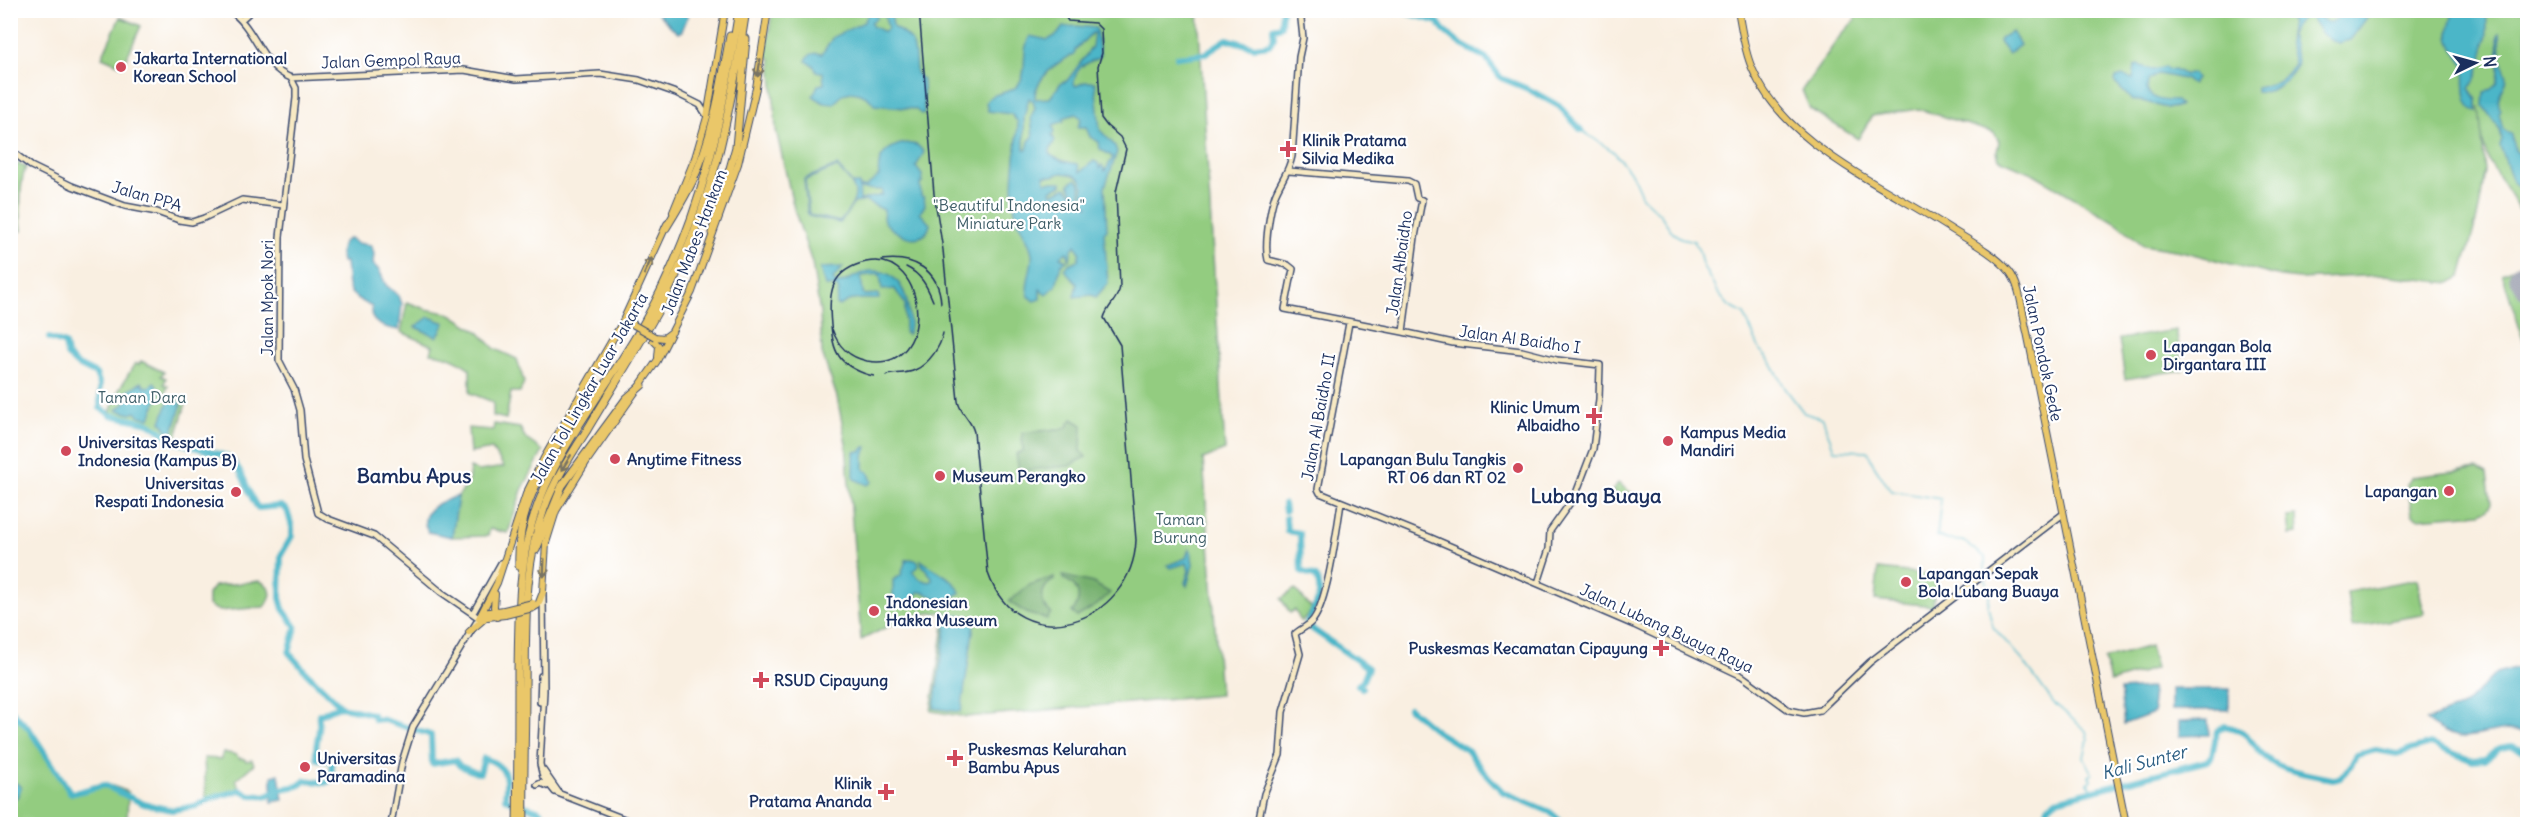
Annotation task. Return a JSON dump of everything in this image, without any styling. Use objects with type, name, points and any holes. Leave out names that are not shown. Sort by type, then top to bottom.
[{"type":"highway","points":[[666,228],[694,178],[705,147],[738,10]]},
{"type":"highway","name":"Jalan Tol Lingkar Luar Jakarta","points":[[524,825],[521,813],[518,638],[521,578],[531,523],[549,478],[645,321],[686,237],[716,141],[738,10]]},
{"type":"highway","points":[[712,233],[736,147],[746,10]]},
{"type":"highway","name":"Jalan Tol Lingkar Luar Jakarta","points":[[521,799],[526,621],[531,561],[538,528],[550,492],[655,317],[692,239],[723,144],[732,103],[746,10]]},
{"type":"highway","points":[[531,561],[562,486],[627,399],[642,385]]},
{"type":"highway","points":[[521,578],[518,543],[523,518],[538,479],[570,422],[576,404]]},
{"type":"highway","name":"Jalan Tol Lingkar Luar Jakarta","points":[[517,825],[521,813]]},
{"type":"main road","points":[[229,10],[242,19],[273,67],[291,78]]},
{"type":"main road","points":[[242,19],[252,10]]},
{"type":"main road","name":"Jalan Mabes Hankam","points":[[481,617],[497,583],[526,494],[617,333],[666,228],[695,158],[707,117],[725,10]]},
{"type":"main road","name":"Jalan Mabes Hankam","points":[[543,620],[546,543],[554,515],[587,461],[642,385],[675,329],[692,292],[712,233],[726,201],[744,141],[756,88],[768,10]]},
{"type":"main road","points":[[1289,171],[1294,135],[1299,57],[1303,38],[1300,10]]},
{"type":"main road","name":"Jalan Pondok Gede","points":[[1738,10],[1751,66],[1764,92],[1781,114],[1832,157],[1971,242],[2010,273],[2017,289],[2027,332],[2062,516],[2126,825]]},
{"type":"main road","name":"Jalan Gempol Raya","points":[[291,78],[464,70],[516,79],[600,74],[656,85],[700,105]]},
{"type":"main road","name":"Jalan Mpok Nori","points":[[291,78],[296,88],[296,98],[280,237],[279,360],[294,389],[300,410],[304,460],[318,513],[374,536],[441,592],[481,617]]},
{"type":"main road","points":[[700,105],[705,106],[710,102]]},
{"type":"main road","points":[[700,105],[707,117]]},
{"type":"main road","name":"Jalan PPA","points":[[10,150],[31,166],[72,186],[125,206],[190,222],[242,200],[283,205]]},
{"type":"main road","name":"Jalan Al Baidho I","points":[[1289,171],[1273,203],[1267,255],[1270,261],[1288,265],[1293,269],[1285,309],[1453,344],[1522,351],[1557,360],[1600,365],[1594,444],[1573,500],[1550,531],[1549,549],[1538,583]]},
{"type":"main road","name":"Jalan Albaidho","points":[[1289,171],[1401,180],[1414,184],[1416,196],[1422,200],[1415,237],[1404,332]]},
{"type":"main road","points":[[631,304],[630,315],[634,326]]},
{"type":"main road","name":"Jalan Al Baidho II","points":[[1341,503],[1320,493],[1318,489],[1349,322]]},
{"type":"main road","points":[[617,333],[625,325],[634,326],[654,338],[659,346],[657,361]]},
{"type":"main road","points":[[654,338],[664,338],[675,329]]},
{"type":"main road","points":[[1258,825],[1264,794],[1280,755],[1283,712],[1300,654],[1295,634],[1313,621],[1321,603],[1336,538],[1341,503]]},
{"type":"main road","name":"Jalan Lubang Buaya Raya","points":[[1341,503],[1420,533],[1538,583],[1722,666],[1754,683],[1789,710],[1804,713],[1820,711],[1870,662],[2062,516]]},
{"type":"main road","name":"Jalan Mabes Hankam","points":[[471,611],[507,551]]},
{"type":"main road","points":[[496,614],[493,603],[497,583]]},
{"type":"main road","name":"Jalan Mabes Hankam","points":[[535,605],[543,592]]},
{"type":"main road","points":[[391,825],[402,762],[412,729],[456,658],[469,631],[481,617],[535,605],[543,620],[543,724],[539,762],[556,792]]},
{"type":"main road","points":[[469,631],[471,611]]},
{"type":"main road","points":[[537,785],[542,783],[556,792],[637,825]]},
{"type":"green space","name":"\"Beautiful Indonesia\" Miniature Park","points":[[772,11],[1198,11],[1225,450],[1203,459],[1220,695],[966,717],[931,711],[946,612],[911,615],[861,640],[846,443],[837,397],[822,353],[820,313],[812,263],[794,209],[776,130],[771,59],[766,56]]},
{"type":"green space","points":[[1855,11],[2527,11],[2527,222],[2488,160],[2482,139],[2485,171],[2479,210],[2461,277],[2450,283],[2384,275],[2299,279],[2281,277],[2181,251],[2143,245],[2117,223],[2034,174],[1999,159],[1997,152],[1999,141],[1994,133],[1919,109],[1872,116],[1858,139],[1810,109],[1802,90],[1840,36],[1855,20]]},
{"type":"green space","points":[[120,17],[141,26],[123,66],[102,57]]},
{"type":"green space","points":[[10,161],[26,167],[21,190],[22,231],[11,232]]},
{"type":"green space","points":[[2523,264],[2527,267],[2527,351],[2502,273]]},
{"type":"green space","points":[[407,302],[451,314],[479,332],[495,349],[517,359],[524,382],[520,392],[511,392],[506,419],[493,416],[493,402],[470,393],[470,369],[452,358],[431,353],[433,346],[401,332]]},
{"type":"green space","name":"Lapangan Bola Dirgantara III","points":[[2176,330],[2183,370],[2125,379],[2119,339]]},
{"type":"green space","name":"Taman Dara","points":[[141,361],[164,372],[161,376],[166,378],[164,384],[168,386],[165,394],[187,400],[175,440],[150,423],[110,413],[116,395],[135,363],[138,365]]},
{"type":"green space","points":[[1072,419],[1082,425],[1081,451],[1086,457],[1069,466],[1019,471],[1016,454],[1023,451],[1022,433],[1066,428]]},
{"type":"green space","points":[[494,424],[520,428],[526,439],[543,451],[522,490],[508,533],[490,529],[488,536],[452,537],[458,496],[468,484],[470,468],[479,471],[504,467],[492,449],[470,453],[468,428],[493,430]]},
{"type":"green space","name":"Lapangan","points":[[2477,469],[2487,474],[2491,503],[2487,510],[2480,513],[2418,518],[2412,514],[2407,484],[2412,477]]},
{"type":"green space","points":[[1618,483],[1633,494],[1627,502],[1612,491]]},
{"type":"green space","points":[[2297,516],[2298,534],[2290,535],[2288,517]]},
{"type":"green space","name":"Lapangan Sepak Bola Lubang Buaya","points":[[1878,569],[1936,575],[1933,606],[1875,600]]},
{"type":"green space","points":[[1063,576],[1093,583],[1110,593],[1097,605],[1077,617],[1072,612],[1077,602],[1078,592],[1073,584],[1063,579]]},
{"type":"green space","points":[[1054,577],[1042,595],[1044,605],[1051,613],[1047,619],[1028,614],[1009,602],[1029,585]]},
{"type":"green space","points":[[2417,579],[2424,613],[2422,615],[2352,627],[2347,592]]},
{"type":"green space","points":[[260,581],[268,586],[271,592],[264,607],[219,611],[208,605],[208,594],[214,586]]},
{"type":"green space","points":[[1295,589],[1312,609],[1301,622],[1295,610],[1290,613],[1281,599]]},
{"type":"green space","points":[[2150,646],[2156,668],[2110,682],[2104,659]]},
{"type":"green space","points":[[18,716],[71,795],[99,784],[111,785],[128,792],[127,823],[11,824],[11,746],[16,741],[11,733],[11,722]]},
{"type":"green space","points":[[223,752],[237,755],[238,758],[246,761],[252,760],[254,764],[236,780],[240,789],[206,798],[204,758],[221,759]]},
{"type":"water","points":[[685,10],[688,16],[682,31],[678,33],[658,14],[658,11]]},
{"type":"water","points":[[870,11],[874,11],[877,18],[871,22],[872,26],[884,32],[888,28],[885,17],[887,11],[891,11],[893,27],[911,41],[916,73],[923,80],[924,113],[921,114],[915,109],[874,105],[869,99],[856,93],[844,94],[834,104],[824,103],[813,96],[818,85],[824,84],[823,72],[817,72],[813,65],[806,61],[808,57],[812,54],[822,54],[833,37],[864,22]]},
{"type":"water","points":[[2281,11],[2311,11],[2298,22],[2290,34],[2298,64],[2276,88],[2256,92],[2256,88],[2278,82],[2295,65],[2288,42],[2291,21]]},
{"type":"water","points":[[2336,11],[2345,11],[2349,14],[2372,11],[2350,40],[2338,43],[2323,35],[2310,17],[2316,13],[2326,22],[2331,23],[2338,19]]},
{"type":"water","points":[[2452,11],[2486,11],[2485,45],[2478,74],[2469,88],[2477,100],[2477,112],[2468,104],[2464,64],[2450,41],[2449,28]]},
{"type":"water","points":[[1063,27],[1096,28],[1099,58],[1082,66],[1076,73],[1074,84],[1076,86],[1085,82],[1095,82],[1100,130],[1115,146],[1117,152],[1105,187],[1107,230],[1104,233],[1108,283],[1096,297],[1092,295],[1074,297],[1077,284],[1064,269],[1078,260],[1080,252],[1075,245],[1071,251],[1070,261],[1067,252],[1060,257],[1067,261],[1061,264],[1056,286],[1046,294],[1040,289],[1040,299],[1034,301],[1030,297],[1027,286],[1032,254],[1017,220],[1014,203],[1013,180],[1018,122],[1011,114],[988,111],[986,102],[992,96],[1018,85],[1023,74],[1025,49],[1030,36],[1048,40],[1057,35]],"holes":[[[1094,33],[1092,47],[1067,81],[1061,83],[1050,98],[1035,99],[1035,92],[1042,78],[1054,66],[1074,55],[1075,50]],[[1029,98],[1033,101],[1035,108],[1031,117],[1033,137],[1029,141],[1027,150],[1024,149],[1024,117]],[[1076,114],[1081,118],[1078,127],[1086,127],[1090,137],[1099,142],[1100,149],[1113,157],[1105,171],[1102,165],[1100,168],[1094,161],[1080,172],[1078,164],[1050,155],[1055,141],[1052,135],[1055,132],[1053,125],[1064,121],[1063,118]],[[1061,173],[1079,177],[1082,183],[1083,201],[1089,206],[1081,203],[1080,183],[1076,179],[1069,184],[1075,197],[1066,187],[1052,194],[1051,190],[1062,185],[1062,182],[1045,182],[1044,176]]]},
{"type":"water","points":[[2012,32],[2020,45],[2008,54],[1999,42],[2000,38]]},
{"type":"water","points":[[2500,33],[2501,59],[2507,77],[2498,101],[2501,110],[2499,114],[2503,129],[2512,135],[2514,150],[2527,161],[2527,194],[2513,182],[2500,146],[2502,139],[2500,130],[2483,106],[2484,93],[2498,80],[2498,35]]},
{"type":"water","points":[[2135,66],[2153,70],[2165,67],[2167,70],[2175,69],[2185,75],[2193,73],[2196,78],[2192,85],[2184,79],[2158,74],[2148,81],[2147,90],[2150,94],[2156,98],[2176,101],[2180,105],[2163,107],[2132,100],[2115,83],[2116,78],[2123,76],[2133,79]]},
{"type":"water","points":[[906,143],[917,145],[924,152],[916,167],[922,175],[921,196],[924,197],[925,205],[920,213],[930,224],[927,232],[915,238],[900,234],[887,225],[883,219],[884,210],[866,201],[861,202],[861,200],[882,195],[882,190],[860,189],[860,187],[866,187],[879,176],[879,163],[888,150]]},
{"type":"water","points":[[837,166],[853,184],[859,184],[860,202],[854,203],[840,223],[808,216],[804,179]],"holes":[[[837,167],[854,188],[852,205],[840,222],[809,215],[805,180]]]},
{"type":"water","points":[[350,238],[357,243],[371,245],[374,253],[373,264],[379,270],[386,285],[399,296],[402,304],[399,330],[383,326],[375,321],[371,313],[372,307],[349,290],[346,262],[342,262],[340,254],[343,242]]},
{"type":"water","points":[[843,267],[833,279],[836,284],[862,273],[880,271],[888,274],[900,284],[908,308],[910,323],[907,335],[905,333],[905,304],[895,289],[882,290],[880,274],[861,276],[863,293],[878,294],[879,299],[853,300],[840,306],[836,305],[839,291],[837,287],[825,286],[820,268]]},
{"type":"water","points":[[429,317],[445,323],[437,337],[415,327]]},
{"type":"water","points":[[142,382],[144,386],[149,387],[154,382],[160,392],[150,418],[139,416],[136,412],[131,414],[117,410],[126,402],[127,391]]},
{"type":"water","points":[[169,400],[180,402],[181,406],[173,432],[167,430],[161,422]]},
{"type":"water","points":[[867,447],[864,469],[869,473],[872,482],[868,485],[854,479],[854,452],[861,451]]},
{"type":"water","points":[[458,496],[452,537],[428,532],[425,518],[428,512],[438,504]]},
{"type":"water","points":[[1189,549],[1193,564],[1187,586],[1185,583],[1189,571],[1187,563],[1171,568],[1168,565],[1186,558]]},
{"type":"water","points":[[906,560],[918,561],[919,566],[912,571],[920,579],[932,581],[932,577],[922,565],[921,560],[954,583],[960,593],[945,602],[922,592],[918,592],[910,604],[902,605],[893,600],[893,580],[901,575]]},
{"type":"water","points":[[948,614],[975,618],[961,712],[934,708]]},
{"type":"water","points":[[2527,665],[2527,736],[2511,730],[2503,730],[2461,737],[2447,733],[2426,721],[2465,705],[2496,673]]},
{"type":"water","points":[[2151,688],[2154,713],[2124,724],[2120,690]]},
{"type":"water","points":[[2171,689],[2229,689],[2229,710],[2171,710]]},
{"type":"water","points":[[2208,720],[2209,735],[2179,736],[2179,721]]},
{"type":"water","points":[[279,774],[283,800],[272,802],[272,776]]},
{"type":"water","points":[[10,780],[21,788],[18,796],[11,802]]},
{"type":"waterway","points":[[1177,57],[1204,54],[1227,39],[1254,47],[1269,45],[1274,38],[1273,28],[1281,26],[1282,10]]},
{"type":"waterway","points":[[1397,10],[1438,22],[1444,31],[1460,44],[1486,58],[1501,78],[1528,89],[1559,106],[1581,130]]},
{"type":"waterway","points":[[1581,130],[1614,152],[1632,174],[1642,197],[1660,214],[1673,233],[1681,238],[1694,241],[1702,264],[1717,292],[1729,306],[1744,314],[1760,350],[1771,362],[1785,388],[1804,413],[1823,419],[1834,450],[1868,451],[1872,462],[1891,491],[1941,499],[1937,536],[1948,540],[1963,541],[1985,557],[1985,573]]},
{"type":"waterway","points":[[49,338],[65,344],[67,355],[76,364],[96,374],[100,385],[100,408],[107,412]]},
{"type":"waterway","points":[[110,415],[149,423],[176,442],[226,456],[237,467],[258,508],[281,506],[287,510],[292,536],[281,555],[280,598],[283,609],[296,627],[289,653],[307,673]]},
{"type":"waterway","points":[[1284,504],[1285,511]]},
{"type":"waterway","points":[[1286,518],[1287,531],[1300,533],[1301,571],[1316,577],[1318,583],[1319,595],[1307,623],[1308,626],[1368,668],[1358,685],[1362,688]]},
{"type":"waterway","points":[[1985,578],[1990,590],[1988,607],[1993,627],[2023,661],[2053,702],[2086,731],[2088,740],[2084,757],[2093,774],[2089,776],[2091,780],[2088,783],[2094,791]]},
{"type":"waterway","points":[[308,674],[341,706]]},
{"type":"waterway","points":[[13,712],[30,730],[70,792],[104,785],[144,804],[172,810],[196,806],[211,798],[241,790],[250,795],[268,796],[275,790],[298,786],[306,780],[325,783],[332,780],[332,761],[317,759],[316,755],[319,714],[340,707],[353,709],[372,714],[375,720],[381,719],[431,735],[432,764],[455,760],[460,766],[480,773],[484,758],[492,761],[502,768],[506,778],[505,798],[537,810],[546,817],[549,824]]},
{"type":"waterway","points":[[1409,708],[1436,731],[1467,750],[1503,792],[1550,812],[1564,824]]},
{"type":"waterway","name":"Kali Sunter","points":[[2043,824],[2048,807],[2056,800],[2207,761],[2212,755],[2217,731],[2224,726],[2241,731],[2263,755],[2276,765],[2300,773],[2333,779],[2345,774],[2357,755],[2376,750],[2397,754],[2430,744],[2473,761],[2484,760],[2500,748],[2512,746],[2522,750],[2528,757]]},
{"type":"runway","points":[[2521,276],[2528,288]]},
{"type":"tram line","points":[[919,10],[934,194],[943,250],[958,401],[974,432],[988,573],[1003,601],[1023,617],[1047,624],[1072,621],[1096,611],[1116,593],[1130,569],[1136,540],[1120,345],[1104,318],[1120,287],[1116,192],[1126,149],[1120,137],[1101,118],[1098,66],[1102,53],[1101,29],[1095,23],[1068,21],[1061,10]]},
{"type":"railway","points":[[882,260],[904,260],[922,267],[935,281],[941,303]]},
{"type":"railway","points":[[832,329],[837,341],[845,350],[854,357],[867,361],[890,360],[905,349],[914,332],[917,312],[913,291],[903,274],[887,263],[866,262],[854,266],[838,277],[831,294],[831,329],[837,353],[850,366],[874,376]]},
{"type":"railway","points":[[906,267],[923,281],[933,301]]},
{"type":"railway","points":[[887,375],[909,372],[925,364],[934,354],[943,333]]},
{"type":"place","name":"Jakarta International Korean School","points":[[121,67]]},
{"type":"place","name":"Klinik Pratama Silvia Medika","points":[[1288,149]]},
{"type":"place","name":"Lapangan Bola Dirgantara III","points":[[2151,355]]},
{"type":"place","name":"Klinic Umum Albaidho","points":[[1594,416]]},
{"type":"place","name":"Kampus Media Mandiri","points":[[1668,441]]},
{"type":"place","name":"Universitas Respati Indonesia (Kampus B)","points":[[66,451]]},
{"type":"place","name":"Anytime Fitness","points":[[615,459]]},
{"type":"place","name":"Lapangan Bulu Tangkis RT 06 dan RT 02","points":[[1518,468]]},
{"type":"place","name":"Museum Perangko","points":[[940,476]]},
{"type":"place","name":"Lapangan","points":[[2449,491]]},
{"type":"place","name":"Universitas Respati Indonesia","points":[[236,492]]},
{"type":"place","name":"Lapangan Sepak Bola Lubang Buaya","points":[[1906,582]]},
{"type":"place","name":"Indonesian Hakka Museum","points":[[874,611]]},
{"type":"place","name":"Puskesmas Kecamatan Cipayung","points":[[1661,648]]},
{"type":"place","name":"RSUD Cipayung","points":[[761,680]]},
{"type":"place","name":"Puskesmas Kelurahan Bambu Apus","points":[[955,758]]},
{"type":"place","name":"Universitas Paramadina","points":[[305,767]]},
{"type":"place","name":"Klinik Pratama Ananda","points":[[886,792]]},
{"type":"district","name":"Bambu Apus","points":[[414,475]]},
{"type":"district","name":"Lubang Buaya","points":[[1596,495]]},
{"type":"park label","name":"Taman Burung","points":[[1180,528]]}]
